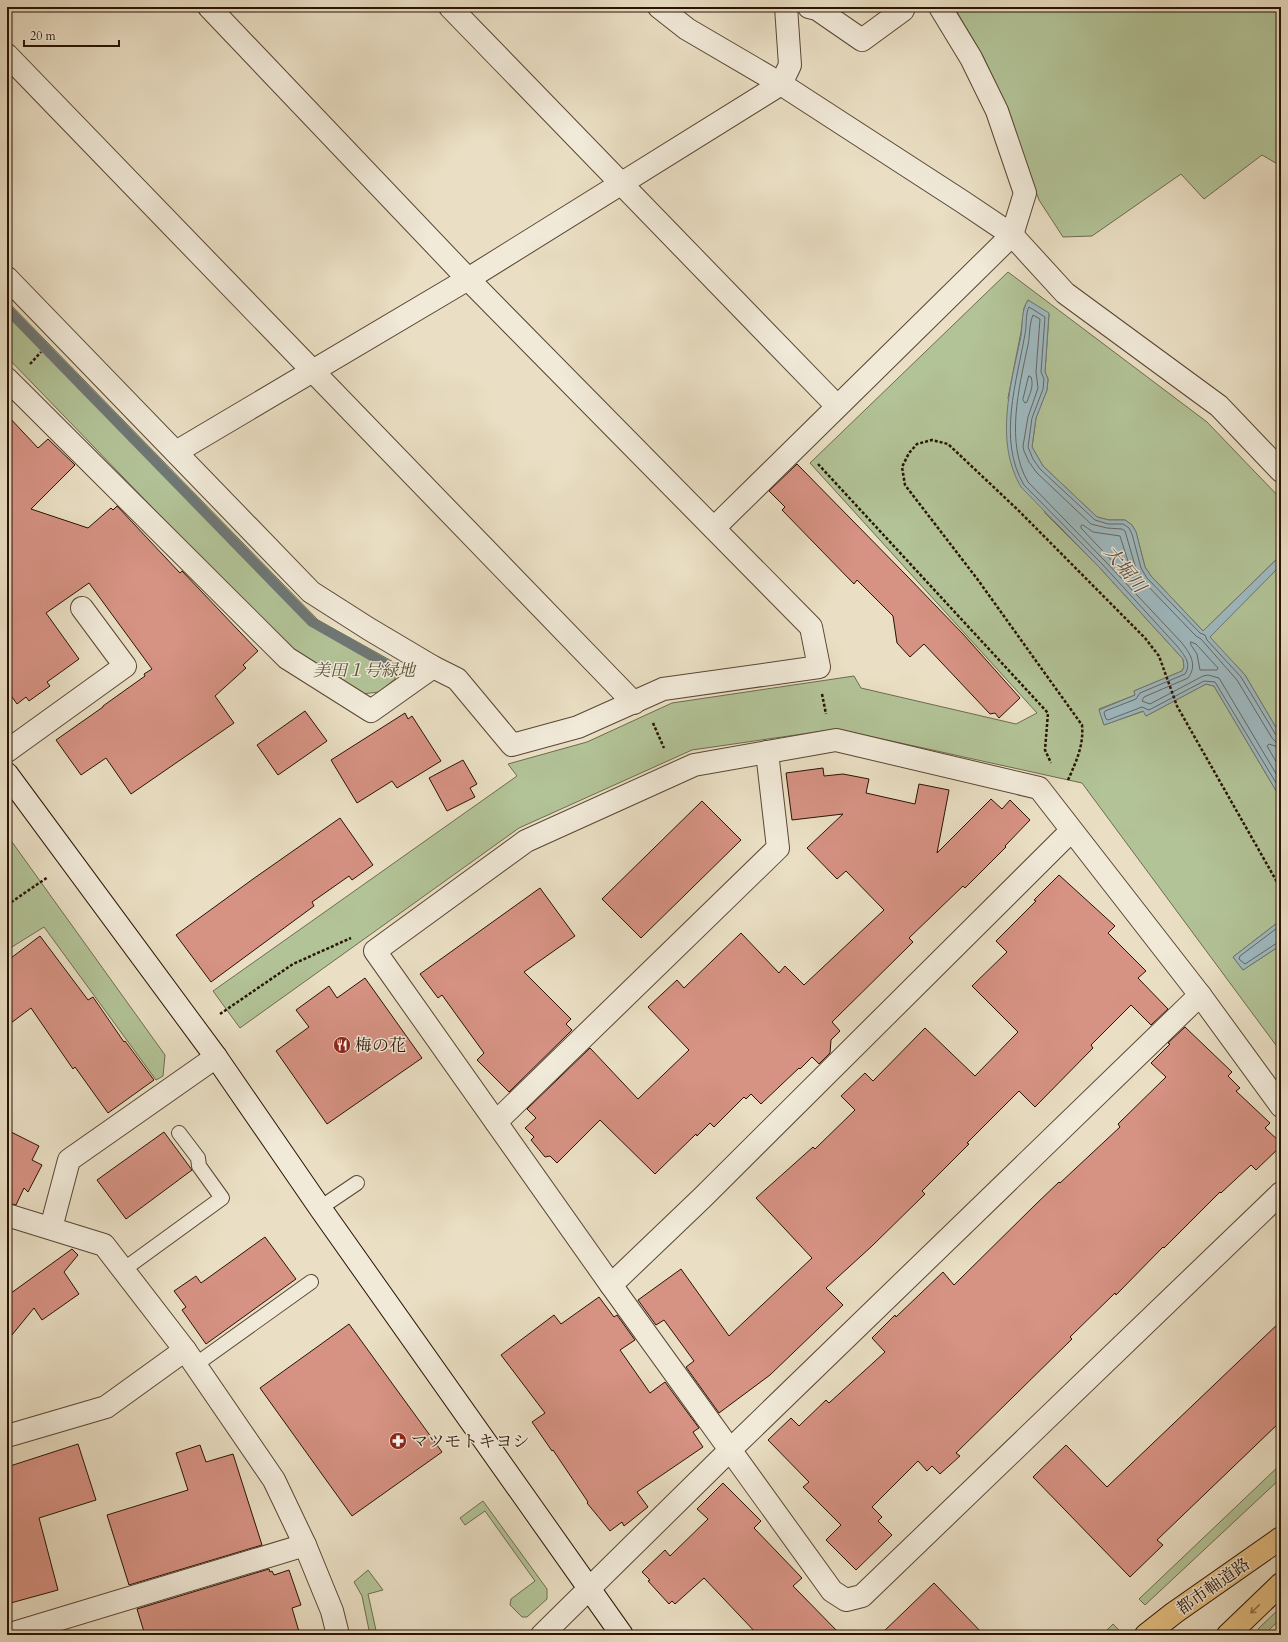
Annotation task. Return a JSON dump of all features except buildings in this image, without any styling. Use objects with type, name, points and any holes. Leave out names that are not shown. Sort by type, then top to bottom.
[{"type":"main road","name":"都市軸道路","points":[[1146,1635],[1174,1613],[1281,1538]]},
{"type":"main road","points":[[1228,1635],[1281,1584]]},
{"type":"street","points":[[7,278],[311,592],[433,667],[457,680],[512,745],[578,728],[663,689],[819,667],[811,627],[468,279],[209,7]]},
{"type":"street","points":[[450,7],[837,406]]},
{"type":"street","points":[[659,7],[687,28],[781,84],[1012,235],[1065,293],[1219,406],[1281,471]]},
{"type":"street","points":[[176,452],[468,279],[781,84],[790,65],[786,7]]},
{"type":"street","points":[[809,7],[817,9],[862,40],[903,10],[904,7]]},
{"type":"street","points":[[714,528],[1012,235],[1025,193],[997,111],[971,58],[940,7]]},
{"type":"street","points":[[7,55],[634,703]]},
{"type":"street","points":[[9,381],[287,658],[370,711],[433,667]]},
{"type":"street","points":[[7,751],[124,666],[82,608]]},
{"type":"street","points":[[1281,1106],[1200,995],[1039,788],[836,740],[694,765],[526,841],[375,951],[611,1285],[832,1591],[846,1600],[862,1596],[1281,1193]]},
{"type":"street","points":[[496,1122],[778,848],[767,752]]},
{"type":"street","points":[[11,786],[216,1057],[320,1208],[622,1635]]},
{"type":"street","points":[[611,1285],[708,1192],[1071,831]]},
{"type":"street","points":[[542,1635],[588,1588],[1200,995]]},
{"type":"street","points":[[51,1228],[69,1160],[216,1057]]},
{"type":"street","points":[[7,1215],[104,1245],[190,1358],[274,1480],[305,1545],[332,1611],[338,1635]]},
{"type":"street","points":[[7,1436],[106,1407],[190,1358]]},
{"type":"street","points":[[7,1634],[305,1545]]},
{"type":"lane","points":[[123,1270],[222,1198],[199,1166],[198,1158],[180,1133]]},
{"type":"lane","points":[[320,1208],[357,1183]]},
{"type":"lane","points":[[190,1358],[311,1282]]},
{"type":"path","points":[[9,381],[60,333]]},
{"type":"path","points":[[1068,780],[1081,748],[1083,733],[1082,725],[978,580],[905,485],[902,467],[909,453],[917,444],[932,440],[948,444],[1018,510],[1145,638],[1159,656],[1177,706],[1281,889]]},
{"type":"path","points":[[799,443],[1048,713],[1045,750],[1051,763]]},
{"type":"path","points":[[634,703],[649,713],[664,748]]},
{"type":"path","points":[[7,905],[48,877]]},
{"type":"path","points":[[220,1014],[293,964],[354,937]]},
{"type":"green space","points":[[954,7],[1281,7],[1281,166],[1262,155],[1204,199],[1181,174],[1092,236],[1063,237],[1039,200],[998,88],[983,56]]},
{"type":"green space","points":[[1008,272],[1207,422],[1281,499],[1281,555],[1203,631],[1151,576],[1145,567],[1136,532],[1132,525],[1125,520],[1109,520],[1097,517],[1043,466],[1032,447],[1036,418],[1047,390],[1048,379],[1045,372],[1049,314],[1028,300],[1024,308],[1021,332],[1008,398],[1045,513],[1100,568],[1183,659],[1184,667],[1182,671],[1134,691],[1135,695],[1099,709],[1104,725],[1144,711],[1146,716],[1206,684],[1214,686],[1281,799],[1281,920],[1233,957],[1243,970],[1281,945],[1281,1052],[1082,783],[837,729],[692,750],[519,828],[240,1028],[213,991],[517,776],[508,764],[587,742],[672,703],[854,676],[861,688],[1016,724],[1037,713],[810,463]]},
{"type":"green space","name":"美田１号緑地","points":[[7,301],[318,620],[397,664],[395,679],[379,692],[362,694],[293,653],[7,357]]},
{"type":"green space","points":[[1281,565],[1281,736],[1245,675],[1209,637]]},
{"type":"green space","points":[[7,835],[165,1055],[163,1076],[156,1080],[44,927],[7,950]]},
{"type":"green space","points":[[1281,1464],[1281,1478],[1145,1605],[1139,1599]]},
{"type":"green space","points":[[483,1501],[547,1589],[547,1599],[527,1617],[522,1617],[510,1605],[511,1599],[535,1581],[485,1511],[465,1525],[460,1518]]},
{"type":"green space","points":[[368,1570],[383,1590],[368,1594],[377,1635],[370,1635],[362,1596],[354,1582]]},
{"type":"green space","points":[[1281,1607],[1281,1618],[1264,1635],[1258,1629]]},
{"type":"green space","points":[[1113,1624],[1119,1630],[1114,1635],[1102,1635]]},
{"type":"water","name":"大堀川","points":[[1028,300],[1049,313],[1045,372],[1048,379],[1047,390],[1036,418],[1032,447],[1043,466],[1097,517],[1109,520],[1125,520],[1132,525],[1136,532],[1145,567],[1151,576],[1203,631],[1281,555],[1281,565],[1210,637],[1245,675],[1281,736],[1281,799],[1214,686],[1206,684],[1146,716],[1143,711],[1104,725],[1099,710],[1135,695],[1134,691],[1182,671],[1184,667],[1183,659],[1100,568],[1021,487],[1013,469],[1008,451],[1006,432],[1007,412],[1009,393],[1021,336],[1023,313]]},
{"type":"water","points":[[1281,920],[1281,945],[1243,970],[1233,957]]},
{"type":"waterway","points":[[7,309],[312,622],[391,667]]},
{"type":"place","name":"梅の花","points":[[342,1045]]},
{"type":"place","name":"マツモトキヨシ","points":[[398,1441]]}]
